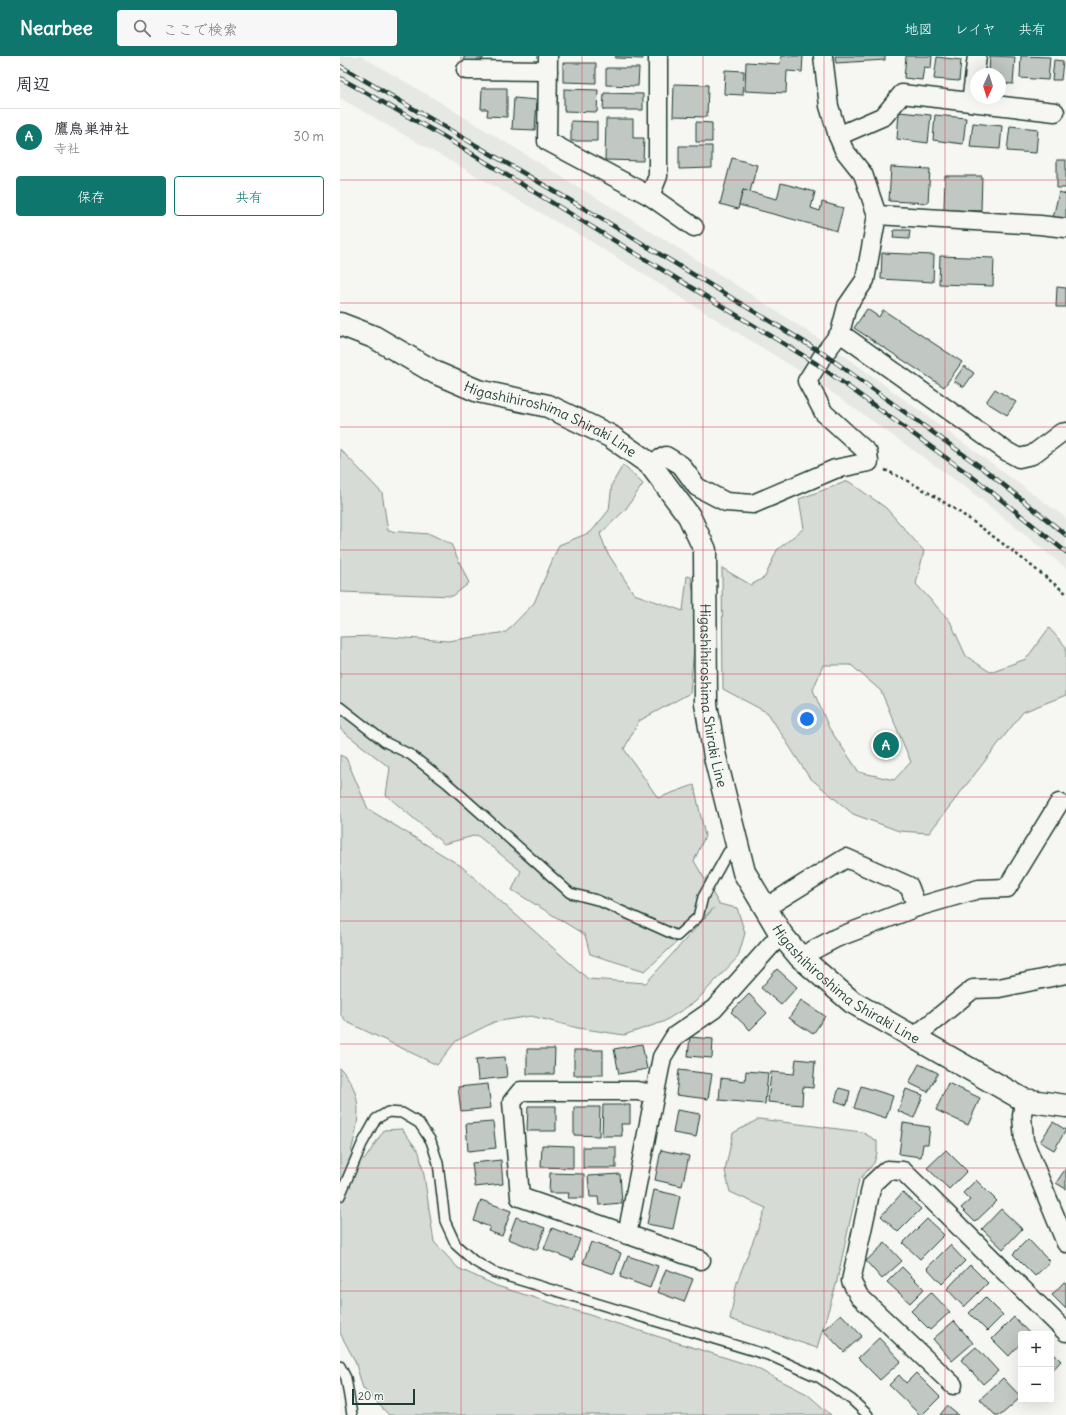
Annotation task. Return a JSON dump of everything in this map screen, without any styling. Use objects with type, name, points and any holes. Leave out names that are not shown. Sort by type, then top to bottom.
[{"type":"main road","name":"Higashihiroshima Shiraki Line","points":[[340,324],[374,337],[436,373],[478,391],[548,406],[610,436],[650,464],[689,516],[705,550],[706,704],[715,757],[744,872],[781,934],[800,957],[852,1002],[1024,1100],[1066,1106]]},
{"type":"street","points":[[650,196],[658,176],[658,56]]},
{"type":"street","points":[[650,464],[666,456],[681,465],[697,486],[703,490],[726,502],[753,504],[835,469],[868,462],[868,453],[824,412],[807,381],[824,354],[840,333],[847,306],[865,280],[877,215],[863,174],[844,150],[838,136],[829,106],[823,56]]},
{"type":"street","points":[[975,68],[977,56]]},
{"type":"street","points":[[466,70],[548,63],[547,141],[650,196],[694,227]]},
{"type":"street","points":[[838,136],[884,116],[902,94],[970,102]]},
{"type":"street","points":[[988,104],[1055,112]]},
{"type":"street","points":[[877,215],[1040,225],[1066,228]]},
{"type":"street","points":[[840,333],[1006,452],[1019,458],[1032,455],[1061,433],[1066,432]]},
{"type":"street","points":[[800,957],[836,938],[917,907],[979,889],[1007,888],[1059,804]]},
{"type":"street","points":[[765,908],[846,858],[909,886],[917,907]]},
{"type":"street","points":[[627,1235],[662,1057],[675,1036],[714,1009],[781,934]]},
{"type":"street","points":[[913,1038],[973,989],[999,988],[1066,974]]},
{"type":"street","points":[[654,1094],[637,1091],[521,1091],[512,1102],[520,1197],[701,1260]]},
{"type":"street","points":[[1024,1100],[1022,1116],[1024,1141],[1066,1243]]},
{"type":"street","points":[[953,1385],[859,1296],[851,1281],[872,1184],[887,1170],[903,1171],[1066,1332]]},
{"type":"lane","points":[[340,707],[385,742],[411,755],[448,783],[570,893],[597,900],[677,936],[698,917],[703,897],[728,852],[737,846]]},
{"type":"lane","points":[[340,1196],[362,1144],[376,1119],[388,1112],[402,1113],[419,1123],[431,1141],[438,1162],[445,1221],[456,1244],[474,1261],[493,1272],[771,1356],[820,1378],[852,1400],[868,1415]]},
{"type":"lane","points":[[340,1366],[346,1378],[352,1415]]},
{"type":"path","points":[[868,462],[911,482],[962,513],[1066,593]]},
{"type":"shaded area","points":[[340,56],[361,56],[433,98],[691,256],[838,351],[1066,518],[1066,568],[968,489],[816,381],[590,241],[340,98]]},
{"type":"shaded area","points":[[340,449],[382,493],[388,531],[430,534],[451,544],[469,583],[453,596],[340,592]]},
{"type":"shaded area","points":[[623,465],[643,484],[625,510],[600,534],[607,552],[634,594],[683,611],[687,576],[691,577],[697,614],[690,693],[639,721],[624,749],[658,798],[694,785],[705,836],[694,861],[719,904],[737,908],[745,933],[738,957],[695,1002],[663,1022],[624,1035],[578,1028],[531,1016],[494,1022],[456,1041],[437,1065],[347,1022],[340,1014],[340,755],[346,758],[368,809],[461,866],[588,979],[646,983],[714,908],[645,971],[590,954],[585,935],[512,890],[521,871],[477,835],[444,844],[386,795],[390,768],[340,729],[340,637],[377,636],[448,641],[506,632],[534,603],[559,545],[591,532],[609,510],[612,484]]},
{"type":"shaded area","points":[[848,481],[886,508],[924,551],[916,584],[950,621],[966,656],[990,672],[1026,659],[1049,628],[1066,647],[1066,695],[1023,712],[929,833],[899,831],[853,814],[809,777],[768,713],[723,689],[722,568],[751,585],[765,577],[777,550],[804,528],[799,499]],"holes":[[[823,665],[851,665],[881,691],[911,762],[894,780],[859,772],[829,728],[813,690]]]},
{"type":"shaded area","points":[[340,1068],[348,1078],[357,1098],[358,1118],[351,1152],[365,1159],[384,1130],[402,1129],[419,1152],[434,1242],[458,1268],[497,1286],[752,1366],[807,1394],[831,1415],[389,1415],[363,1388],[355,1361],[340,1333]]},
{"type":"shaded area","points":[[759,1119],[862,1132],[877,1141],[877,1153],[874,1163],[859,1180],[836,1285],[817,1348],[730,1319],[737,1282],[766,1208],[730,1192],[725,1171],[733,1133]]},
{"type":"building","points":[[464,56],[483,56],[483,59],[477,59],[477,62],[464,62]]},
{"type":"building","points":[[616,56],[643,56],[643,59],[615,58]]},
{"type":"building","points":[[781,56],[803,56],[802,72],[787,71],[786,93],[745,91],[746,62],[780,64]]},
{"type":"building","points":[[835,56],[885,56],[885,60],[836,63]]},
{"type":"building","points":[[906,56],[932,56],[931,68],[924,67],[922,80],[904,78]]},
{"type":"building","points":[[990,56],[1015,57],[1013,84],[1006,83],[1006,68],[989,68]]},
{"type":"building","points":[[1021,56],[1050,57],[1048,80],[1020,78]]},
{"type":"building","points":[[937,57],[961,60],[959,81],[934,79]]},
{"type":"building","points":[[1054,60],[1063,61],[1061,80],[1052,80]]},
{"type":"building","points":[[563,63],[596,63],[596,83],[563,82]]},
{"type":"building","points":[[606,68],[639,68],[638,86],[606,85]]},
{"type":"building","points":[[725,70],[744,71],[743,95],[724,94]]},
{"type":"building","points":[[674,84],[708,85],[707,117],[673,116]]},
{"type":"building","points":[[482,88],[507,88],[507,117],[487,116],[488,109],[481,109]]},
{"type":"building","points":[[564,89],[598,90],[597,112],[564,111]]},
{"type":"building","points":[[604,93],[643,94],[643,110],[603,110]]},
{"type":"building","points":[[514,98],[537,100],[535,130],[512,129]]},
{"type":"building","points":[[899,112],[931,115],[928,143],[897,139]]},
{"type":"building","points":[[935,115],[966,118],[963,144],[933,140]]},
{"type":"building","points":[[606,119],[633,119],[633,138],[644,138],[643,161],[605,160]]},
{"type":"building","points":[[571,121],[597,122],[597,141],[571,141]]},
{"type":"building","points":[[696,122],[712,123],[712,142],[696,142]]},
{"type":"building","points":[[973,123],[1002,126],[1000,149],[970,147]]},
{"type":"building","points":[[1010,126],[1038,129],[1036,153],[1007,151]]},
{"type":"building","points":[[679,146],[712,146],[712,168],[679,169]]},
{"type":"building","points":[[732,158],[757,165],[750,192],[743,190],[738,209],[720,204]]},
{"type":"building","points":[[1057,160],[1066,160],[1066,188],[1057,188]]},
{"type":"building","points":[[891,167],[930,169],[928,203],[889,201]]},
{"type":"building","points":[[945,176],[982,176],[981,211],[944,210]]},
{"type":"building","points":[[781,183],[815,192],[811,208],[820,211],[822,202],[843,208],[837,231],[739,205],[743,190],[777,199]]},
{"type":"building","points":[[1059,192],[1066,194],[1066,221],[1053,218]]},
{"type":"building","points":[[894,230],[910,230],[909,239],[893,238]]},
{"type":"building","points":[[882,253],[934,255],[933,282],[881,279]]},
{"type":"building","points":[[940,256],[994,258],[993,286],[939,284]]},
{"type":"building","points":[[1057,287],[1066,288],[1066,307],[1056,307]]},
{"type":"building","points":[[867,309],[879,317],[883,310],[962,362],[944,387],[854,328]]},
{"type":"building","points":[[964,366],[974,373],[964,387],[954,381]]},
{"type":"building","points":[[995,389],[1016,402],[1007,415],[986,402]]},
{"type":"building","points":[[777,969],[797,987],[781,1005],[761,988]]},
{"type":"building","points":[[749,994],[767,1013],[750,1030],[731,1012]]},
{"type":"building","points":[[801,1000],[825,1016],[813,1034],[789,1018]]},
{"type":"building","points":[[690,1037],[713,1039],[712,1058],[688,1056]]},
{"type":"building","points":[[642,1044],[647,1069],[619,1074],[614,1049]]},
{"type":"building","points":[[527,1049],[555,1049],[554,1074],[527,1074]]},
{"type":"building","points":[[574,1050],[603,1050],[603,1075],[574,1075]]},
{"type":"building","points":[[505,1057],[507,1077],[478,1080],[476,1059]]},
{"type":"building","points":[[796,1059],[815,1061],[813,1088],[803,1087],[802,1105],[768,1102],[771,1072],[794,1074]]},
{"type":"building","points":[[919,1064],[938,1073],[928,1092],[909,1083]]},
{"type":"building","points":[[679,1070],[712,1074],[708,1099],[676,1095]]},
{"type":"building","points":[[746,1071],[768,1073],[765,1104],[719,1100],[721,1078],[745,1081]]},
{"type":"building","points":[[948,1083],[980,1098],[968,1125],[936,1110]]},
{"type":"building","points":[[488,1084],[491,1108],[461,1111],[458,1087]]},
{"type":"building","points":[[861,1086],[893,1096],[886,1118],[854,1108]]},
{"type":"building","points":[[839,1088],[850,1091],[847,1105],[835,1101]]},
{"type":"building","points":[[906,1089],[923,1095],[914,1118],[898,1111]]},
{"type":"building","points":[[603,1105],[630,1105],[630,1124],[621,1124],[622,1136],[602,1136]]},
{"type":"building","points":[[528,1106],[556,1106],[556,1131],[527,1131]]},
{"type":"building","points":[[574,1107],[600,1107],[599,1136],[574,1135]]},
{"type":"building","points":[[677,1110],[700,1114],[696,1137],[673,1133]]},
{"type":"building","points":[[493,1122],[496,1148],[468,1151],[466,1124]]},
{"type":"building","points":[[1053,1122],[1066,1130],[1054,1150],[1040,1142]]},
{"type":"building","points":[[903,1123],[930,1127],[928,1144],[923,1144],[921,1157],[899,1154]]},
{"type":"building","points":[[542,1145],[573,1146],[573,1168],[541,1167]]},
{"type":"building","points":[[583,1147],[616,1147],[616,1168],[583,1168]]},
{"type":"building","points":[[661,1150],[689,1156],[682,1186],[655,1180]]},
{"type":"building","points":[[946,1150],[967,1171],[949,1189],[927,1168]]},
{"type":"building","points":[[501,1160],[503,1184],[475,1187],[472,1163]]},
{"type":"building","points":[[1066,1168],[1066,1189],[1056,1183]]},
{"type":"building","points":[[550,1173],[584,1174],[584,1198],[568,1198],[569,1193],[549,1193]]},
{"type":"building","points":[[620,1174],[622,1203],[599,1205],[598,1197],[590,1197],[588,1176]]},
{"type":"building","points":[[976,1180],[997,1201],[975,1222],[961,1208],[970,1200],[963,1193]]},
{"type":"building","points":[[654,1190],[680,1196],[673,1229],[647,1224]]},
{"type":"building","points":[[903,1192],[921,1209],[898,1232],[881,1216]]},
{"type":"building","points":[[481,1200],[511,1211],[502,1236],[488,1231],[490,1227],[474,1221]]},
{"type":"building","points":[[1001,1209],[1022,1229],[1003,1249],[982,1229]]},
{"type":"building","points":[[516,1217],[545,1228],[537,1250],[508,1239]]},
{"type":"building","points":[[927,1219],[944,1235],[920,1259],[903,1243]]},
{"type":"building","points":[[552,1228],[580,1239],[573,1260],[544,1249]]},
{"type":"building","points":[[1028,1239],[1050,1262],[1035,1276],[1013,1254]]},
{"type":"building","points":[[591,1242],[621,1253],[614,1274],[583,1263]]},
{"type":"building","points":[[885,1243],[902,1261],[882,1279],[866,1261]]},
{"type":"building","points":[[950,1245],[965,1261],[942,1284],[927,1268]]},
{"type":"building","points":[[628,1256],[658,1266],[650,1288],[620,1277]]},
{"type":"building","points":[[970,1265],[988,1283],[964,1307],[947,1289]]},
{"type":"building","points":[[902,1267],[924,1289],[910,1303],[887,1282]]},
{"type":"building","points":[[666,1269],[693,1279],[684,1302],[657,1292]]},
{"type":"building","points":[[1064,1282],[1066,1283],[1066,1309],[1052,1295]]},
{"type":"building","points":[[931,1292],[950,1312],[930,1330],[911,1311]]},
{"type":"building","points":[[985,1297],[1003,1315],[987,1331],[969,1313]]},
{"type":"building","points":[[841,1314],[862,1336],[844,1352],[823,1330]]},
{"type":"building","points":[[1014,1317],[1027,1331],[1018,1331],[1018,1346],[1009,1356],[992,1339]]},
{"type":"building","points":[[954,1321],[973,1343],[952,1361],[933,1339]]},
{"type":"building","points":[[879,1338],[901,1361],[880,1380],[858,1358]]},
{"type":"building","points":[[976,1347],[998,1371],[983,1384],[961,1360]]},
{"type":"building","points":[[1054,1354],[1061,1361],[1054,1369]]},
{"type":"building","points":[[916,1373],[940,1397],[922,1415],[920,1415],[889,1385],[899,1375],[906,1383]]},
{"type":"building","points":[[1003,1378],[1018,1394],[1018,1400],[1001,1415],[995,1415],[980,1399]]},
{"type":"building","points":[[947,1406],[958,1415],[940,1415]]},
{"type":"railway","points":[[340,66],[602,219],[824,354],[985,470],[1066,535]]},
{"type":"railway","points":[[340,78],[441,135],[817,364],[978,481],[1066,552]]},
{"type":"place","name":"鷹鳥巣神社","points":[[886,745]]}]
